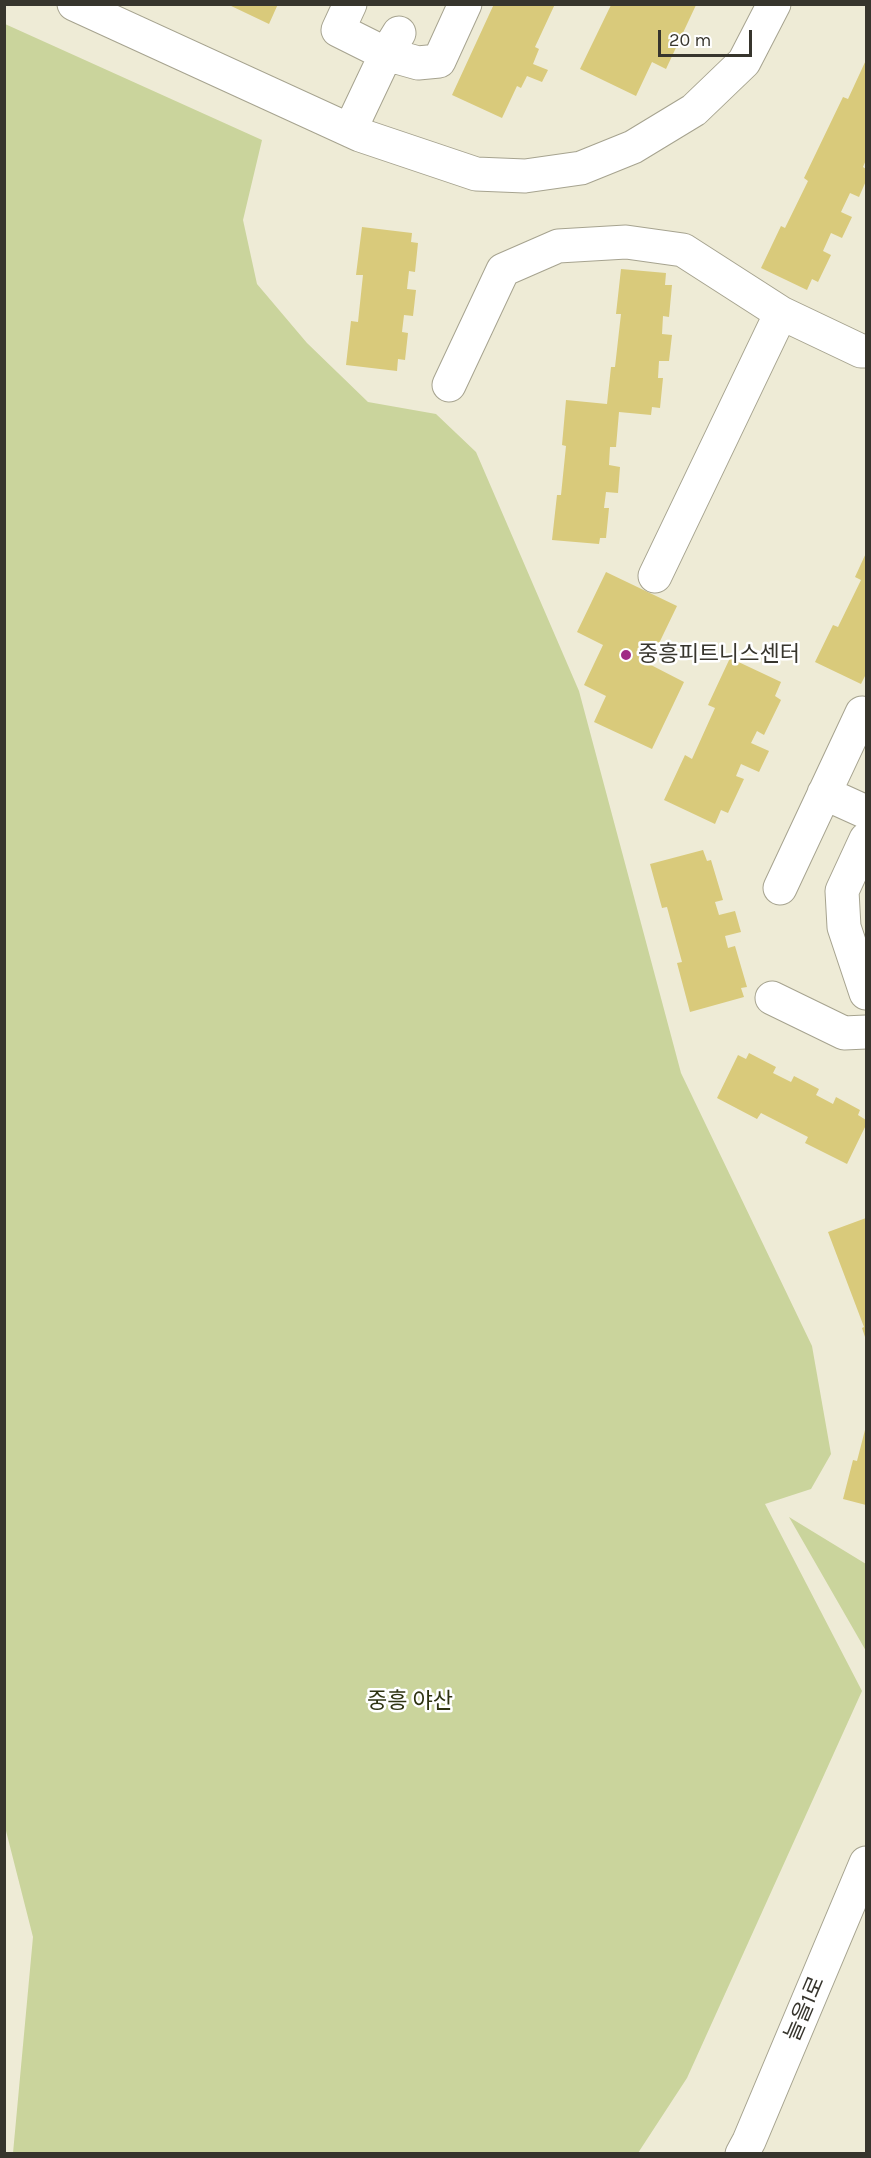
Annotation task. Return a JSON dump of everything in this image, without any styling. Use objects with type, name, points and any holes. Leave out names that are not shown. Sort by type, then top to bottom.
[{"type":"street","points":[[74,4],[350,130],[476,174],[525,176],[581,168],[633,147],[694,110],[744,62],[774,4]]},
{"type":"street","points":[[350,4],[338,30],[392,43],[418,63],[439,61],[465,4]]},
{"type":"street","points":[[350,130],[392,43]]},
{"type":"street","points":[[449,385],[503,270],[558,246],[626,242],[683,250],[781,313],[861,351],[867,351]]},
{"type":"street","points":[[656,576],[781,313]]},
{"type":"street","points":[[780,888],[862,713]]},
{"type":"street","points":[[824,793],[867,812]]},
{"type":"street","points":[[867,839],[842,891],[844,927],[867,993]]},
{"type":"street","points":[[772,998],[844,1033],[867,1032]]},
{"type":"street","name":"늘을1로","points":[[742,2154],[867,1863]]},
{"type":"green space","name":"중흥 야산","points":[[5,24],[262,140],[243,220],[257,284],[307,343],[368,402],[436,414],[476,452],[579,691],[681,1073],[812,1346],[831,1454],[811,1489],[765,1504],[862,1691],[687,2078],[638,2153],[13,2153],[33,1937],[4,1823]]},
{"type":"green space","points":[[789,1517],[866,1564],[866,1651]]},
{"type":"building","points":[[227,4],[278,4],[269,24]]},
{"type":"building","points":[[494,4],[555,4],[535,47],[539,49],[533,64],[548,70],[542,82],[527,76],[521,88],[517,86],[502,118],[452,95]]},
{"type":"building","points":[[611,5],[696,5],[666,69],[652,62],[636,96],[580,69]]},
{"type":"building","points":[[866,60],[866,160],[863,167],[866,169],[866,181],[859,197],[850,193],[841,212],[852,217],[842,238],[831,233],[823,251],[831,255],[818,282],[812,279],[807,290],[761,268],[781,226],[785,228],[808,181],[804,178],[843,97],[848,99]]},
{"type":"building","points":[[362,227],[412,233],[411,242],[418,243],[415,272],[409,271],[407,289],[416,290],[413,316],[404,315],[402,332],[408,333],[405,360],[398,359],[397,371],[346,365],[351,321],[358,322],[363,275],[356,275]]},
{"type":"building","points":[[621,269],[666,273],[665,285],[672,285],[669,317],[663,316],[662,334],[672,335],[669,361],[659,361],[658,378],[663,378],[660,408],[652,407],[651,415],[619,412],[616,447],[610,447],[609,465],[620,467],[618,493],[606,492],[604,508],[609,508],[606,538],[600,538],[599,544],[552,540],[557,495],[561,495],[566,446],[562,445],[566,400],[607,404],[611,367],[615,367],[621,314],[616,314]]},
{"type":"building","points":[[866,553],[866,676],[861,684],[815,662],[833,625],[838,627],[861,580],[855,577]]},
{"type":"building","name":"중흥피트니스센터","points":[[606,572],[677,606],[649,664],[684,682],[652,749],[594,722],[606,696],[584,685],[603,645],[577,632]]},
{"type":"building","points":[[730,658],[781,682],[775,696],[781,700],[764,735],[757,731],[751,743],[769,751],[759,772],[741,764],[736,776],[744,779],[728,813],[721,810],[715,824],[664,800],[685,755],[692,759],[715,708],[708,705]]},
{"type":"building","points":[[703,850],[707,861],[711,860],[723,900],[715,902],[719,915],[735,911],[741,932],[725,936],[728,948],[735,946],[747,987],[741,988],[744,997],[690,1012],[677,963],[682,962],[667,907],[662,908],[650,864]]},
{"type":"building","points":[[749,1053],[776,1067],[773,1073],[791,1082],[794,1076],[819,1089],[816,1095],[833,1104],[836,1097],[860,1110],[858,1115],[866,1120],[866,1125],[847,1164],[805,1143],[808,1137],[761,1113],[757,1119],[717,1098],[738,1055],[746,1059]]},
{"type":"building","points":[[866,1218],[866,1340],[862,1328],[864,1327],[828,1232]]},
{"type":"building","points":[[866,1426],[866,1505],[843,1499],[853,1460],[857,1461]]},
{"type":"place","name":"중흥피트니스센터","points":[[626,655]]}]
